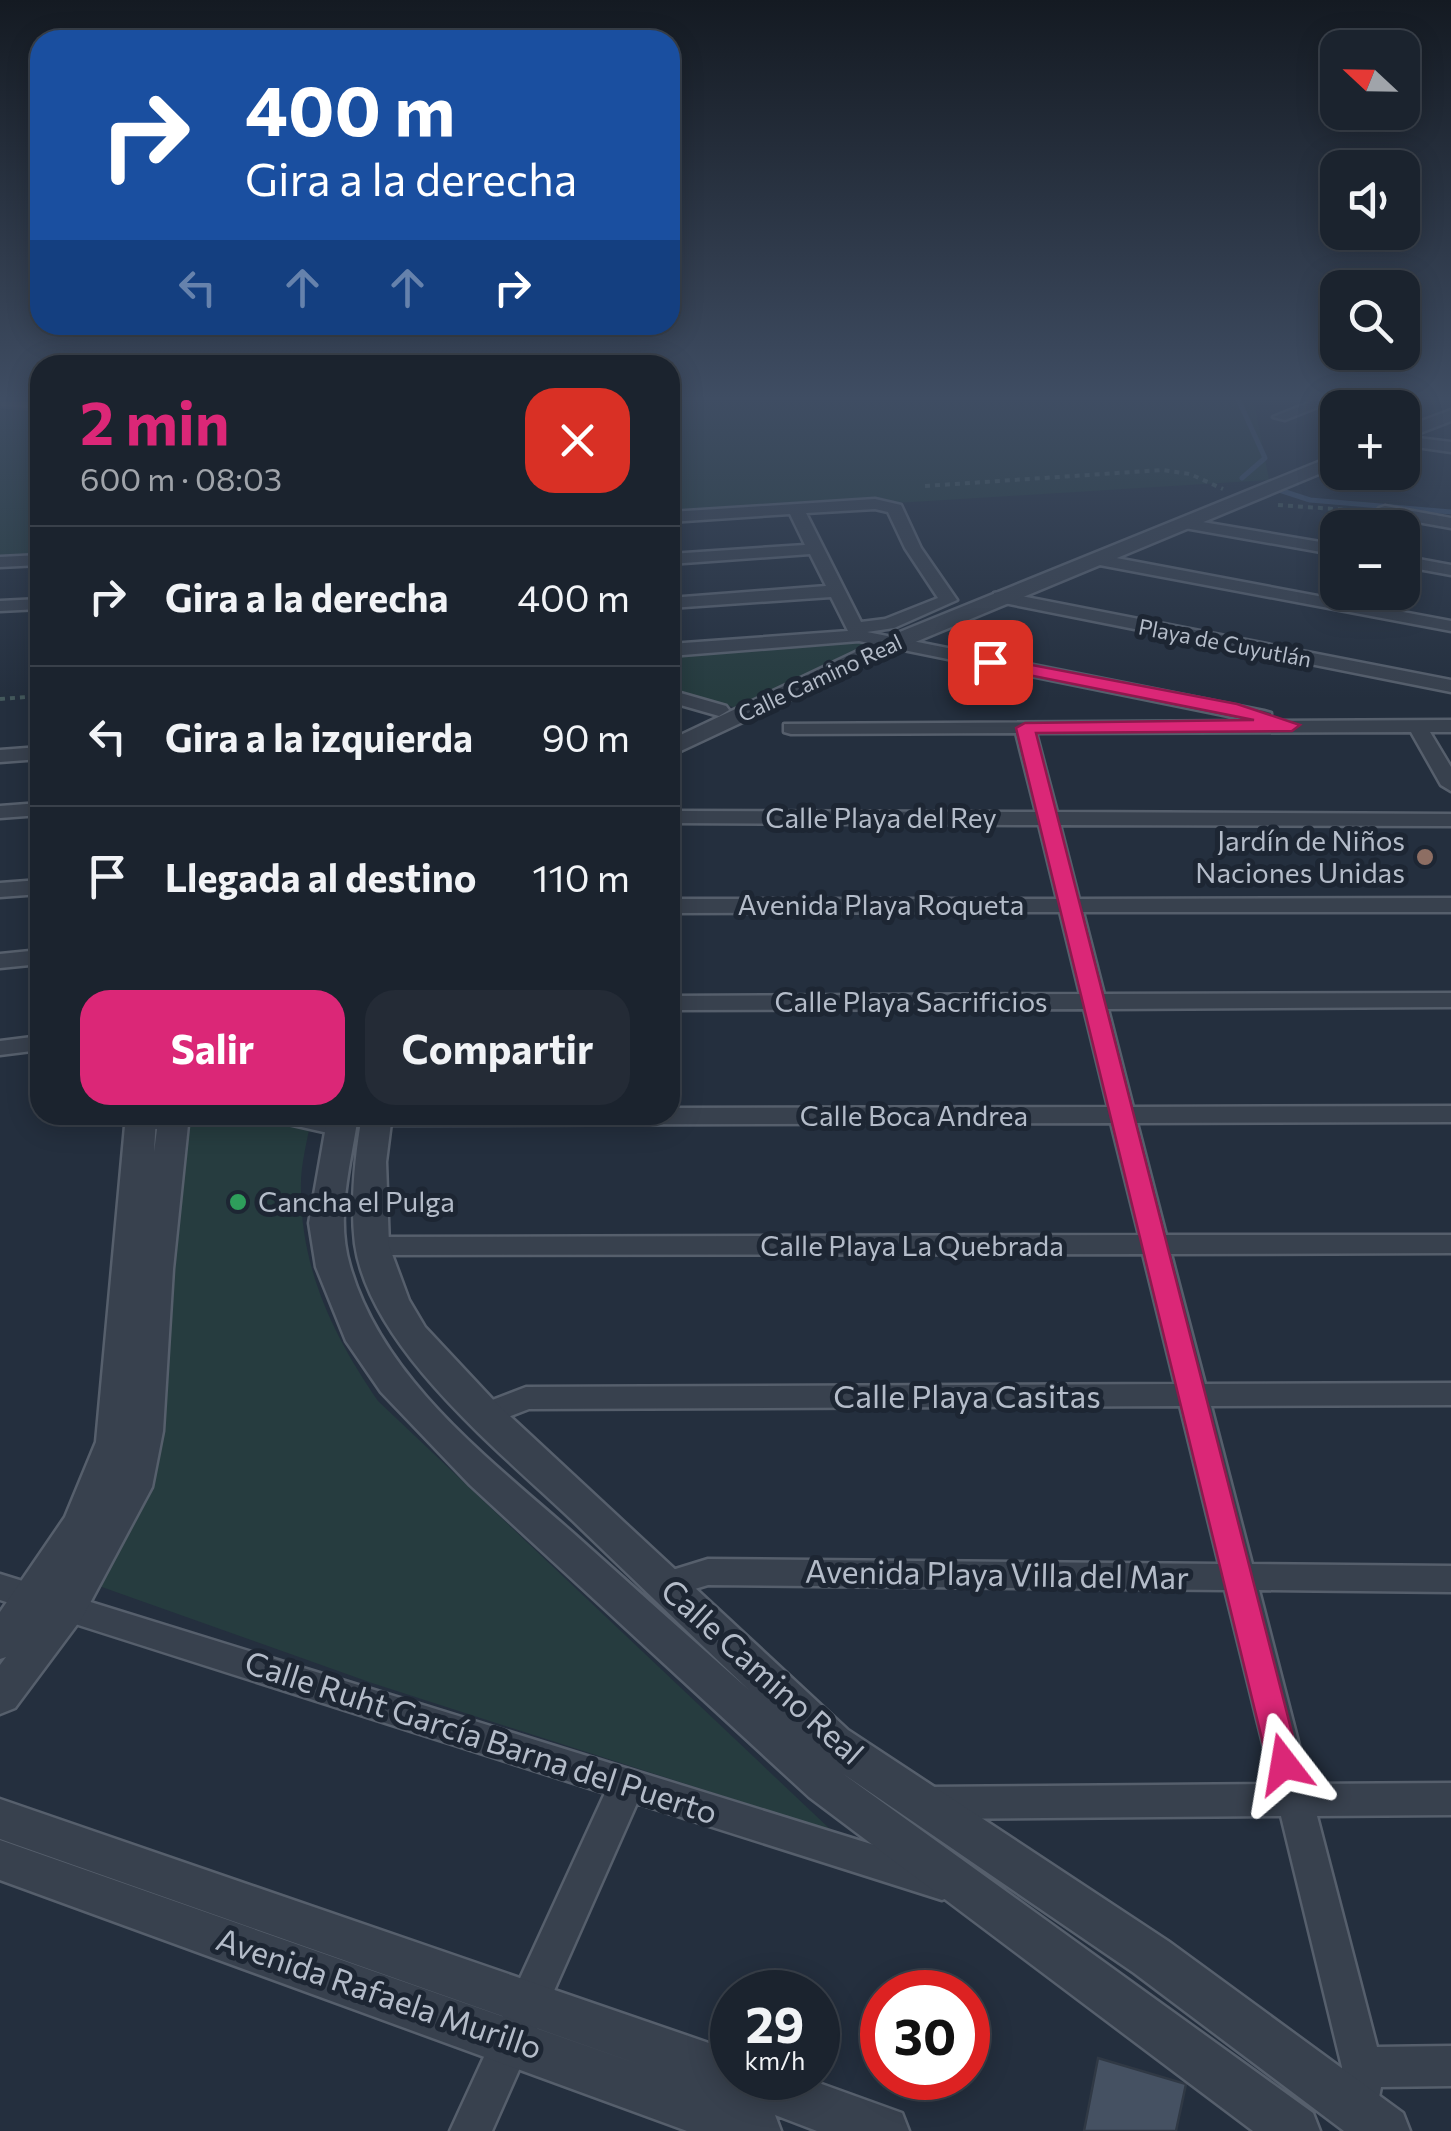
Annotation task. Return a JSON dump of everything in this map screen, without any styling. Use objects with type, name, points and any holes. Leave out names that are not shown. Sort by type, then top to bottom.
[{"type":"street","name":"Calle Camino Real","points":[[680,744],[894,643],[1010,601],[1239,500]]},
{"type":"street","points":[[680,516],[888,505],[895,508],[906,536],[948,600],[858,632],[680,649]]},
{"type":"street","points":[[796,509],[858,632],[920,649],[1237,710],[1292,725]]},
{"type":"street","points":[[1420,517],[1451,523]]},
{"type":"street","points":[[1185,524],[1320,547]]},
{"type":"street","points":[[680,558],[816,549]]},
{"type":"street","points":[[1109,558],[1451,626]]},
{"type":"street","points":[[0,562],[30,560]]},
{"type":"street","points":[[1420,564],[1451,570]]},
{"type":"street","points":[[680,601],[836,591]]},
{"type":"street","name":"Calle Camino Real","points":[[680,760],[920,649],[1010,601]]},
{"type":"street","name":"Playa de Cuyutlán","points":[[1010,601],[1451,686]]},
{"type":"street","points":[[0,606],[30,604]]},
{"type":"street","points":[[680,699],[720,710]]},
{"type":"street","points":[[1417,726],[1451,784]]},
{"type":"street","points":[[790,728],[1451,726]]},
{"type":"street","points":[[1025,728],[1294,1802],[1366,2110],[1451,2066]]},
{"type":"street","points":[[0,756],[30,754]]},
{"type":"street","points":[[0,812],[30,810]]},
{"type":"street","name":"Calle Playa del Rey","points":[[680,816],[1451,820]]},
{"type":"street","points":[[0,823],[30,821]]},
{"type":"street","points":[[0,890],[30,887]]},
{"type":"street","name":"Avenida Playa Roqueta","points":[[680,906],[1451,905]]},
{"type":"street","points":[[0,961],[30,958]]},
{"type":"street","name":"Calle Playa Sacrificios","points":[[680,1002],[1451,1000]]},
{"type":"street","points":[[0,1048],[30,1044]]},
{"type":"street","name":"Calle Boca Andrea","points":[[680,1117],[1451,1114]]},
{"type":"street","points":[[0,1696],[52,1603],[133,1487],[145,1431],[142,1271],[164,1125]]},
{"type":"street","name":"Calle Camino Real","points":[[356,1125],[325,1222],[333,1267],[364,1340],[394,1384],[483,1475],[824,1784],[961,1890],[1295,2131]]},
{"type":"street","name":"Calle Camino Real","points":[[360,1125],[370,1162],[372,1246],[392,1300],[414,1336],[486,1414],[833,1744],[1151,1958],[1366,2110]]},
{"type":"street","name":"Calle Playa La Quebrada","points":[[372,1246],[1451,1244]]},
{"type":"street","name":"Calle Playa Casitas","points":[[486,1414],[526,1398],[1451,1394]]},
{"type":"street","name":"Avenida Playa Villa del Mar","points":[[666,1585],[708,1572],[1451,1578]]},
{"type":"street","name":"Calle Ruht García Barna del Puerto","points":[[0,1588],[961,1890]]},
{"type":"street","points":[[0,1642],[52,1603]]},
{"type":"street","points":[[471,2131],[627,1784]]},
{"type":"street","points":[[918,1803],[1451,1800]]},
{"type":"street","name":"Avenida Rafaela Murillo","points":[[0,1819],[522,2020],[756,2131]]},
{"type":"street","name":"Avenida Rafaela Murillo","points":[[0,1860],[522,2020],[710,2069]]},
{"type":"street","name":"Avenida Rafaela Murillo","points":[[801,2100],[884,2131]]},
{"type":"path","points":[[1269,504],[1368,510]]},
{"type":"path","points":[[0,699],[30,697]]},
{"type":"green space","points":[[0,500],[30,500],[30,556],[0,558]]},
{"type":"green space","points":[[680,500],[938,500],[680,516]]},
{"type":"green space","points":[[853,640],[870,644],[737,708],[680,693],[680,653]]},
{"type":"green space","points":[[310,1125],[301,1181],[307,1248],[334,1327],[378,1401],[832,1831],[372,1683],[99,1586],[140,1510],[159,1449],[181,1127]]},
{"type":"building","points":[[1098,2058],[1186,2084],[1176,2131],[1084,2131]]},
{"type":"waterway","points":[[1315,500],[1451,512]]},
{"type":"place","name":"Jardín de Niños Naciones Unidas","points":[[1425,857]]},
{"type":"place","name":"Cancha el Pulga","points":[[238,1202]]},
{"type":"route","points":[[990,662],[1237,710],[1292,725],[1025,728],[1284,1764]]}]
